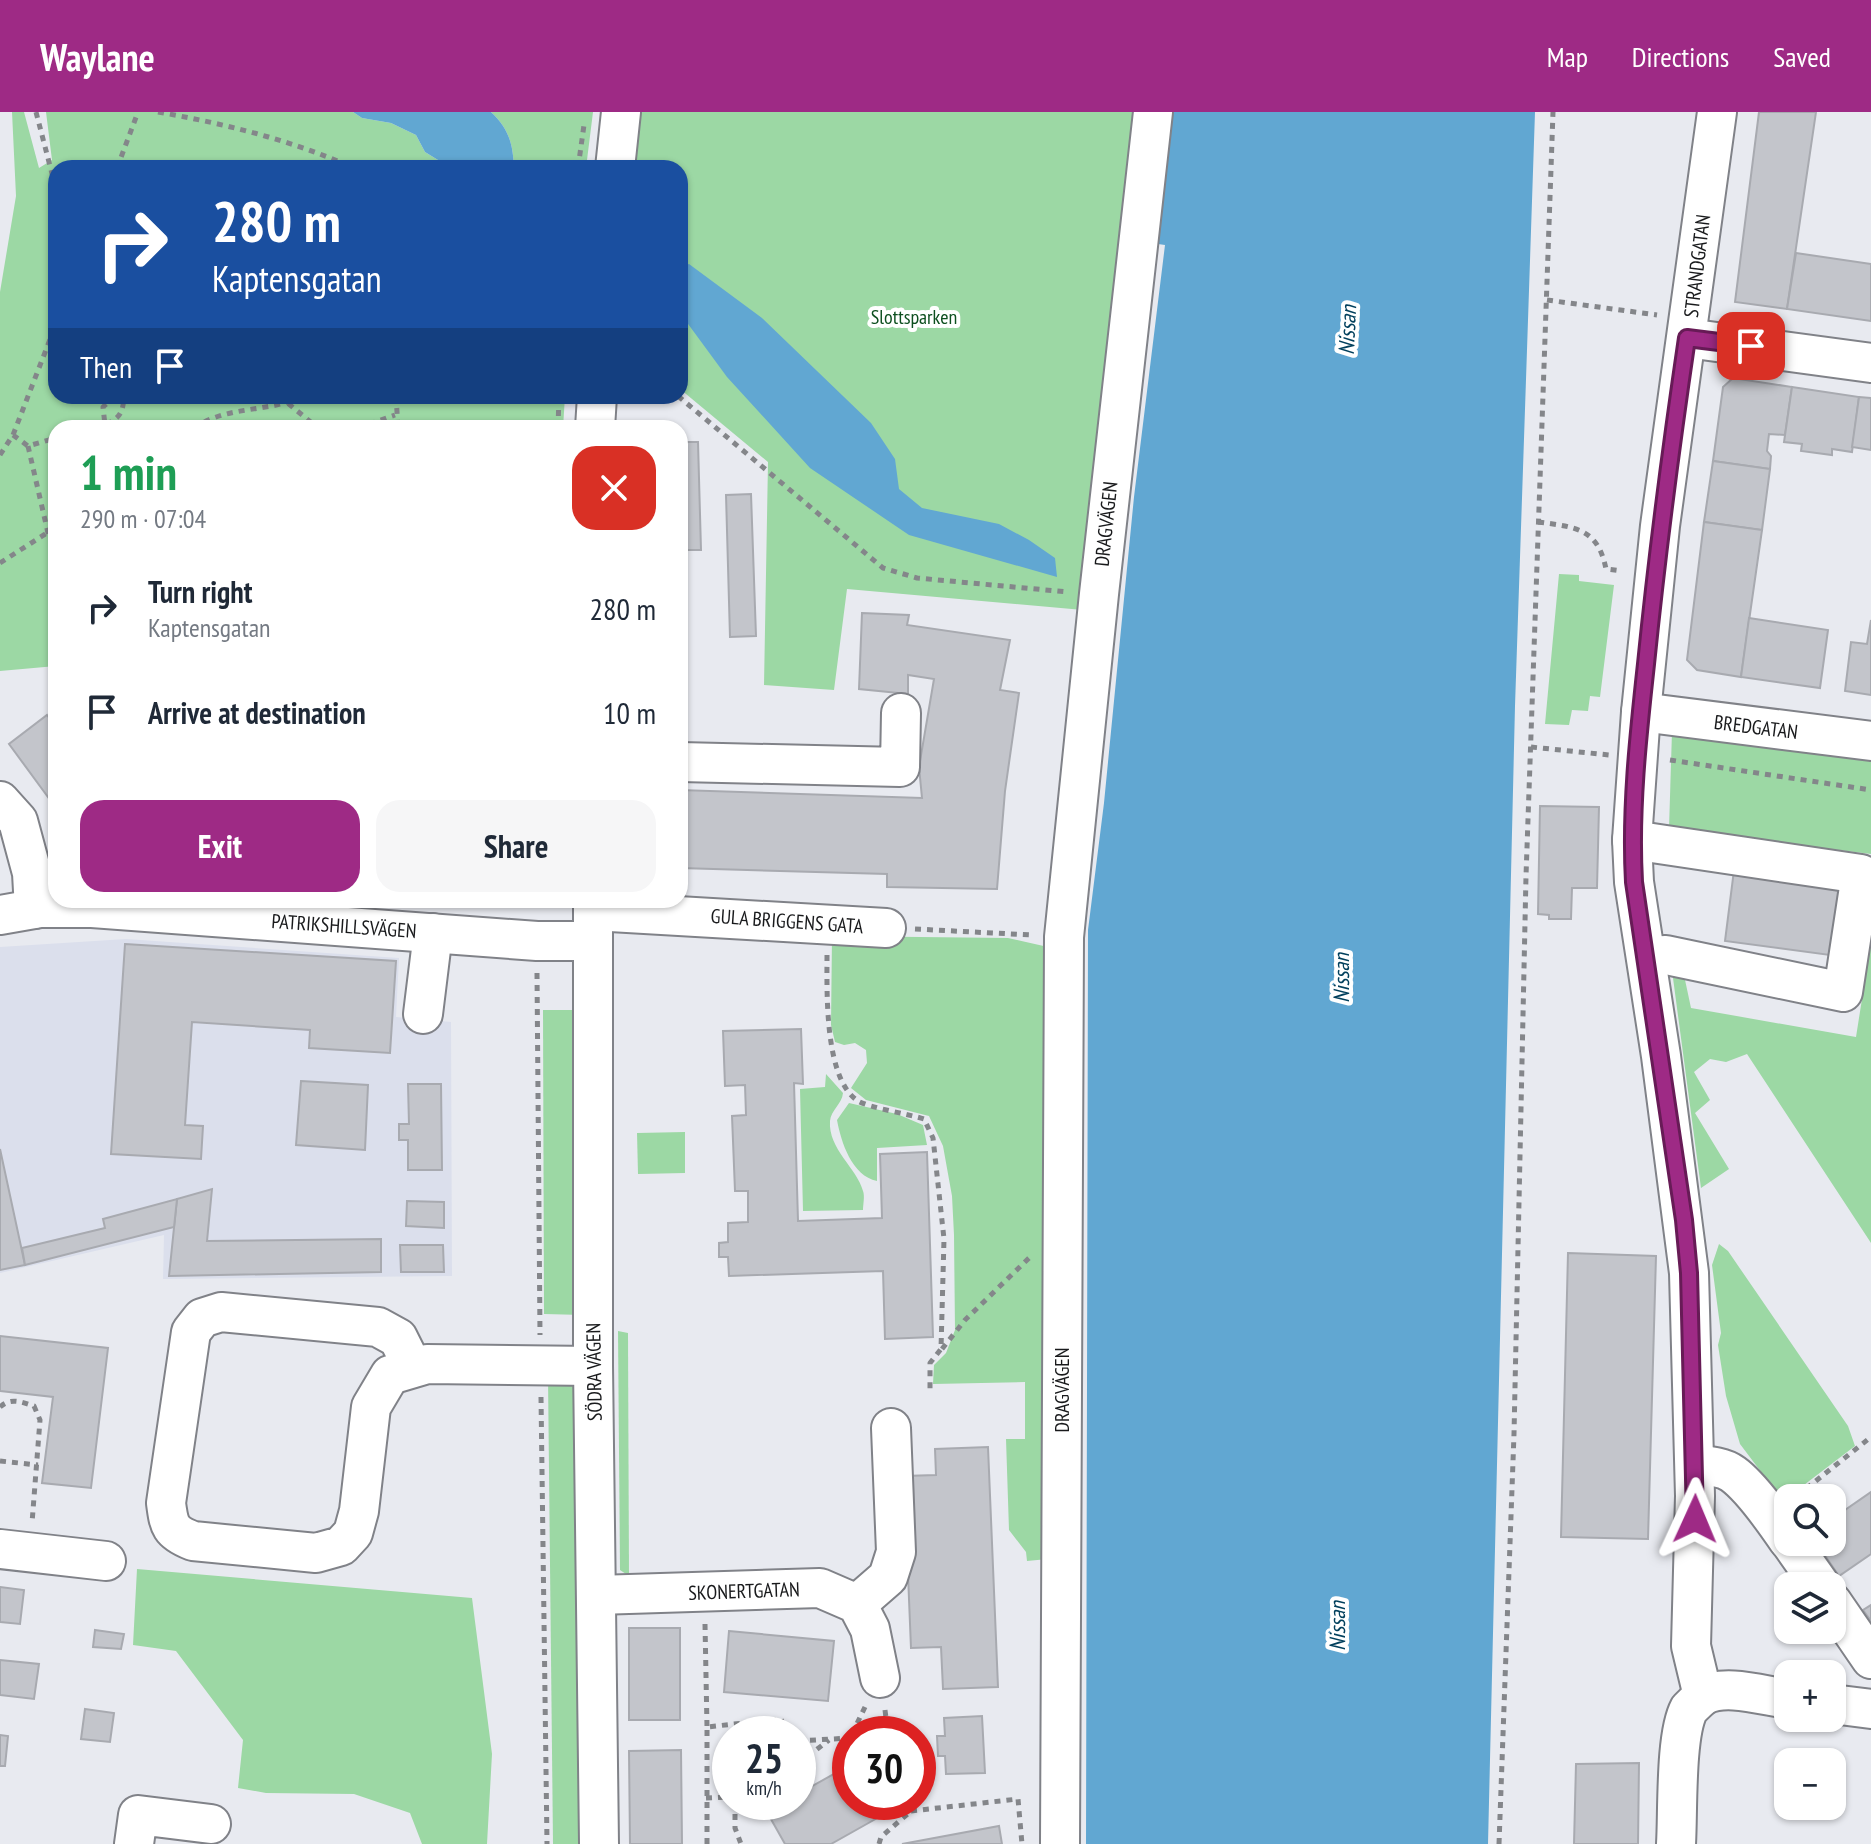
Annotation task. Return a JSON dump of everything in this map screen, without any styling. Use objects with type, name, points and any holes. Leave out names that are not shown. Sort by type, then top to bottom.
[{"type":"street","points":[[616,160],[621,112]]},
{"type":"street","name":"DRAGVÄGEN","points":[[1060,1844],[1064,937],[1153,112]]},
{"type":"street","name":"STRANDGATAN","points":[[1703,1696],[1691,1646],[1695,1465],[1689,1273],[1647,956],[1634,882],[1621,755],[1641,712],[1676,328],[1717,112]]},
{"type":"street","points":[[1676,328],[1871,363]]},
{"type":"street","name":"BREDGATAN","points":[[1641,712],[1871,741]]},
{"type":"street","points":[[688,762],[900,767],[901,713]]},
{"type":"street","points":[[0,801],[18,821],[32,873],[17,912]]},
{"type":"street","points":[[1632,840],[1861,874],[1843,992],[1666,955],[1647,956]]},
{"type":"street","name":"PATRIKSHILLSVÄGEN","points":[[17,912],[92,908]]},
{"type":"street","name":"PATRIKSHILLSVÄGEN","points":[[164,908],[537,941],[593,917]]},
{"type":"street","name":"GULA BRIGGENS GATA","points":[[593,917],[886,928]]},
{"type":"street","name":"SÖDRA VÄGEN","points":[[593,917],[593,1366],[599,1844]]},
{"type":"street","points":[[423,1014],[433,933]]},
{"type":"street","points":[[413,1368],[398,1338],[378,1327],[221,1312],[202,1318],[191,1332],[166,1503],[169,1523],[177,1535],[193,1541],[316,1553],[341,1546],[353,1533],[359,1511],[371,1407],[390,1375],[427,1364],[593,1366]]},
{"type":"street","points":[[880,1678],[870,1629],[857,1604],[888,1577],[896,1552],[891,1428]]},
{"type":"street","points":[[1695,1465],[1717,1466],[1733,1474],[1774,1520]]},
{"type":"street","points":[[15,1551],[106,1561]]},
{"type":"street","name":"SKONERTGATAN","points":[[597,1595],[820,1588],[857,1604]]},
{"type":"street","points":[[1846,1622],[1871,1659]]},
{"type":"street","points":[[1676,1844],[1682,1734],[1690,1708],[1703,1696],[1730,1691],[1774,1697]]},
{"type":"street","points":[[1846,1706],[1871,1709]]},
{"type":"street","points":[[134,1844],[138,1815],[211,1824]]},
{"type":"path","points":[[36,112],[48,160]]},
{"type":"path","points":[[120,160],[138,112]]},
{"type":"path","points":[[158,112],[224,124],[306,147],[336,160]]},
{"type":"path","points":[[1499,1844],[1553,112]]},
{"type":"path","points":[[1547,300],[1676,328]]},
{"type":"path","points":[[0,455],[13,435],[48,345]]},
{"type":"path","points":[[209,420],[226,413],[288,404],[308,420]]},
{"type":"path","points":[[396,404],[396,420]]},
{"type":"path","points":[[688,404],[883,568],[917,578],[1099,594]]},
{"type":"path","points":[[381,420],[395,415]]},
{"type":"path","points":[[0,563],[48,533],[28,446],[13,435]]},
{"type":"path","points":[[28,446],[48,440]]},
{"type":"path","points":[[1538,522],[1573,527],[1591,536],[1599,546],[1606,569],[1622,571]]},
{"type":"path","points":[[1531,747],[1621,755],[1871,790]]},
{"type":"path","points":[[827,924],[827,1023],[841,1080],[858,1101],[924,1119],[933,1138],[944,1239],[941,1349]]},
{"type":"path","points":[[886,928],[1064,937]]},
{"type":"path","points":[[930,1389],[930,1363],[965,1320],[1036,1251],[1063,1234]]},
{"type":"path","points":[[0,1407],[6,1401],[34,1406],[40,1420],[38,1465],[15,1551]]},
{"type":"path","points":[[1812,1484],[1871,1437]]},
{"type":"path","points":[[0,1461],[38,1465]]},
{"type":"path","points":[[705,1593],[707,1844]]},
{"type":"path","points":[[707,1727],[712,1726]]},
{"type":"path","points":[[816,1740],[830,1739]]},
{"type":"path","points":[[816,1750],[830,1739]]},
{"type":"path","points":[[706,1798],[712,1798]]},
{"type":"path","points":[[936,1808],[1018,1799],[1022,1844]]},
{"type":"path","points":[[735,1820],[741,1844]]},
{"type":"path","points":[[879,1844],[881,1837],[901,1820]]},
{"type":"shaded area","points":[[126,939],[399,958],[396,1017],[451,1022],[452,1276],[163,1279],[164,1235],[0,1273],[0,947]]},
{"type":"green space","points":[[12,112],[24,112],[39,168],[48,162],[48,404],[564,404],[564,420],[48,420],[48,667],[0,671],[0,292],[16,196]]},
{"type":"green space","points":[[46,112],[353,112],[362,118],[391,123],[416,135],[425,152],[438,160],[52,160]]},
{"type":"green space","points":[[491,112],[593,112],[587,160],[514,160],[509,137]]},
{"type":"green space","name":"Slottsparken","points":[[639,112],[1143,112],[1083,610],[847,589],[834,690],[764,685],[768,462],[688,396],[688,160],[634,160]]},
{"type":"green space","points":[[1559,574],[1579,575],[1579,581],[1614,585],[1600,697],[1590,696],[1588,711],[1572,710],[1569,725],[1545,724]]},
{"type":"green space","points":[[1672,731],[1871,758],[1871,854],[1669,829]]},
{"type":"green space","points":[[832,936],[1008,938],[1048,947],[1058,1558],[1027,1561],[1026,1552],[1009,1530],[1006,1439],[1025,1439],[1025,1382],[933,1384],[934,1365],[946,1353],[955,1330],[952,1196],[943,1146],[929,1116],[866,1100],[851,1088],[867,1063],[866,1050],[855,1043],[844,1045],[835,1042],[831,1025]]},
{"type":"green space","points":[[1871,942],[1871,1243],[1747,1054],[1726,1062],[1710,1059],[1694,1072],[1710,1100],[1695,1113],[1729,1169],[1701,1188],[1671,963],[1681,961],[1691,1008],[1856,1037]]},
{"type":"green space","points":[[543,1010],[578,1010],[583,1315],[544,1314]]},
{"type":"green space","points":[[826,1074],[843,1093],[831,1117],[831,1131],[833,1141],[860,1183],[864,1193],[863,1210],[803,1211],[800,1089],[825,1087]]},
{"type":"green space","points":[[849,1103],[897,1114],[923,1125],[927,1145],[877,1148],[877,1181],[868,1178],[849,1157],[839,1129],[837,1120]]},
{"type":"green space","points":[[685,1132],[685,1173],[638,1174],[637,1133]]},
{"type":"green space","points":[[1719,1244],[1728,1251],[1848,1426],[1855,1446],[1805,1484],[1774,1484],[1774,1489],[1740,1444],[1726,1396],[1718,1345],[1721,1333],[1712,1265]]},
{"type":"green space","points":[[618,1331],[628,1333],[629,1576],[620,1570]]},
{"type":"green space","points":[[548,1377],[580,1384],[587,1844],[553,1844]]},
{"type":"green space","points":[[137,1569],[472,1598],[492,1754],[487,1844],[422,1844],[410,1813],[354,1794],[266,1793],[238,1788],[243,1740],[176,1651],[133,1645]]},
{"type":"water","points":[[353,112],[491,112],[509,137],[514,160],[438,160],[425,152],[416,135],[391,123],[362,118]]},
{"type":"water","name":"Nissan","points":[[1170,112],[1535,112],[1515,706],[1488,1844],[1086,1844],[1088,930],[1104,803],[1134,497],[1165,245],[1158,244]]},
{"type":"water","points":[[688,264],[762,318],[871,423],[895,459],[899,489],[922,508],[999,524],[1029,540],[1055,558],[1057,577],[909,535],[810,468],[727,377],[688,324]]},
{"type":"building","points":[[1759,112],[1816,112],[1787,309],[1735,302]]},
{"type":"building","points":[[1796,253],[1871,264],[1871,321],[1787,309]]},
{"type":"building","points":[[1733,378],[1792,387],[1785,435],[1769,434],[1767,451],[1771,456],[1770,469],[1713,461],[1723,387]]},
{"type":"building","points":[[1792,387],[1859,397],[1852,452],[1832,449],[1832,455],[1801,451],[1802,444],[1784,442]]},
{"type":"building","points":[[1859,397],[1871,398],[1871,450],[1852,447]]},
{"type":"building","points":[[688,442],[698,442],[701,550],[688,550]]},
{"type":"building","points":[[1713,461],[1770,469],[1762,530],[1704,522]]},
{"type":"building","points":[[751,494],[756,636],[730,637],[726,495]]},
{"type":"building","points":[[1704,522],[1762,530],[1741,677],[1697,670],[1687,660]]},
{"type":"building","points":[[862,613],[909,615],[907,625],[1010,640],[1000,690],[1019,693],[1005,791],[997,889],[887,887],[887,874],[688,868],[688,790],[922,798],[919,767],[934,679],[908,675],[908,694],[859,689]]},
{"type":"building","points":[[1749,618],[1828,630],[1820,688],[1741,677]]},
{"type":"building","points":[[1871,620],[1871,695],[1845,691],[1851,642],[1867,644]]},
{"type":"building","points":[[48,716],[48,797],[9,744]]},
{"type":"building","points":[[1540,806],[1599,807],[1597,888],[1572,888],[1571,919],[1549,919],[1549,915],[1538,914]]},
{"type":"building","points":[[1734,870],[1847,885],[1837,956],[1725,941]]},
{"type":"building","points":[[125,944],[396,961],[390,1053],[309,1048],[310,1030],[192,1022],[185,1125],[203,1126],[201,1159],[111,1154]]},
{"type":"building","points":[[801,1029],[803,1084],[794,1083],[798,1221],[882,1218],[880,1154],[927,1152],[933,1337],[885,1339],[883,1271],[729,1276],[728,1257],[719,1257],[719,1243],[728,1242],[728,1223],[748,1222],[748,1191],[735,1191],[732,1116],[746,1115],[745,1085],[725,1086],[723,1031]]},
{"type":"building","points":[[301,1081],[368,1085],[365,1150],[296,1145]]},
{"type":"building","points":[[408,1084],[441,1084],[442,1170],[408,1170],[408,1140],[399,1140],[399,1124],[409,1124]]},
{"type":"building","points":[[0,1149],[25,1265],[0,1270]]},
{"type":"building","points":[[212,1189],[207,1241],[381,1239],[381,1272],[169,1276],[177,1199]]},
{"type":"building","points":[[177,1199],[174,1227],[25,1265],[22,1248],[105,1228],[103,1219]]},
{"type":"building","points":[[407,1201],[444,1202],[444,1228],[406,1226]]},
{"type":"building","points":[[400,1245],[443,1245],[444,1272],[401,1272]]},
{"type":"building","points":[[1568,1253],[1656,1256],[1648,1539],[1561,1537]]},
{"type":"building","points":[[0,1336],[108,1348],[91,1488],[42,1483],[53,1397],[0,1391]]},
{"type":"building","points":[[988,1447],[998,1687],[943,1689],[941,1647],[911,1648],[904,1476],[936,1475],[935,1449]]},
{"type":"building","points":[[1871,1492],[1871,1554],[1845,1572],[1836,1572],[1825,1556],[1846,1556],[1846,1509]]},
{"type":"building","points":[[0,1587],[24,1590],[20,1624],[0,1622]]},
{"type":"building","points":[[1871,1605],[1871,1621],[1863,1610]]},
{"type":"building","points":[[629,1628],[680,1628],[680,1720],[629,1720]]},
{"type":"building","points":[[95,1630],[124,1634],[121,1649],[93,1647]]},
{"type":"building","points":[[729,1631],[834,1641],[828,1701],[724,1692]]},
{"type":"building","points":[[0,1660],[39,1664],[34,1699],[0,1695]]},
{"type":"building","points":[[85,1709],[114,1713],[110,1742],[81,1739]]},
{"type":"building","points":[[982,1716],[985,1773],[946,1774],[945,1756],[938,1756],[937,1736],[945,1736],[944,1718]]},
{"type":"building","points":[[0,1735],[8,1736],[5,1766],[0,1766]]},
{"type":"building","points":[[681,1750],[682,1844],[630,1844],[629,1751]]},
{"type":"building","points":[[1639,1763],[1638,1844],[1574,1844],[1576,1764]]},
{"type":"building","points":[[832,1775],[832,1820],[874,1820],[831,1844],[785,1844],[772,1820],[816,1820],[816,1784]]},
{"type":"building","points":[[999,1826],[1002,1844],[902,1844]]},
{"type":"route","points":[[1695,1519],[1689,1273],[1647,956],[1634,882],[1632,840],[1637,756],[1660,526],[1687,338],[1751,346]]}]
